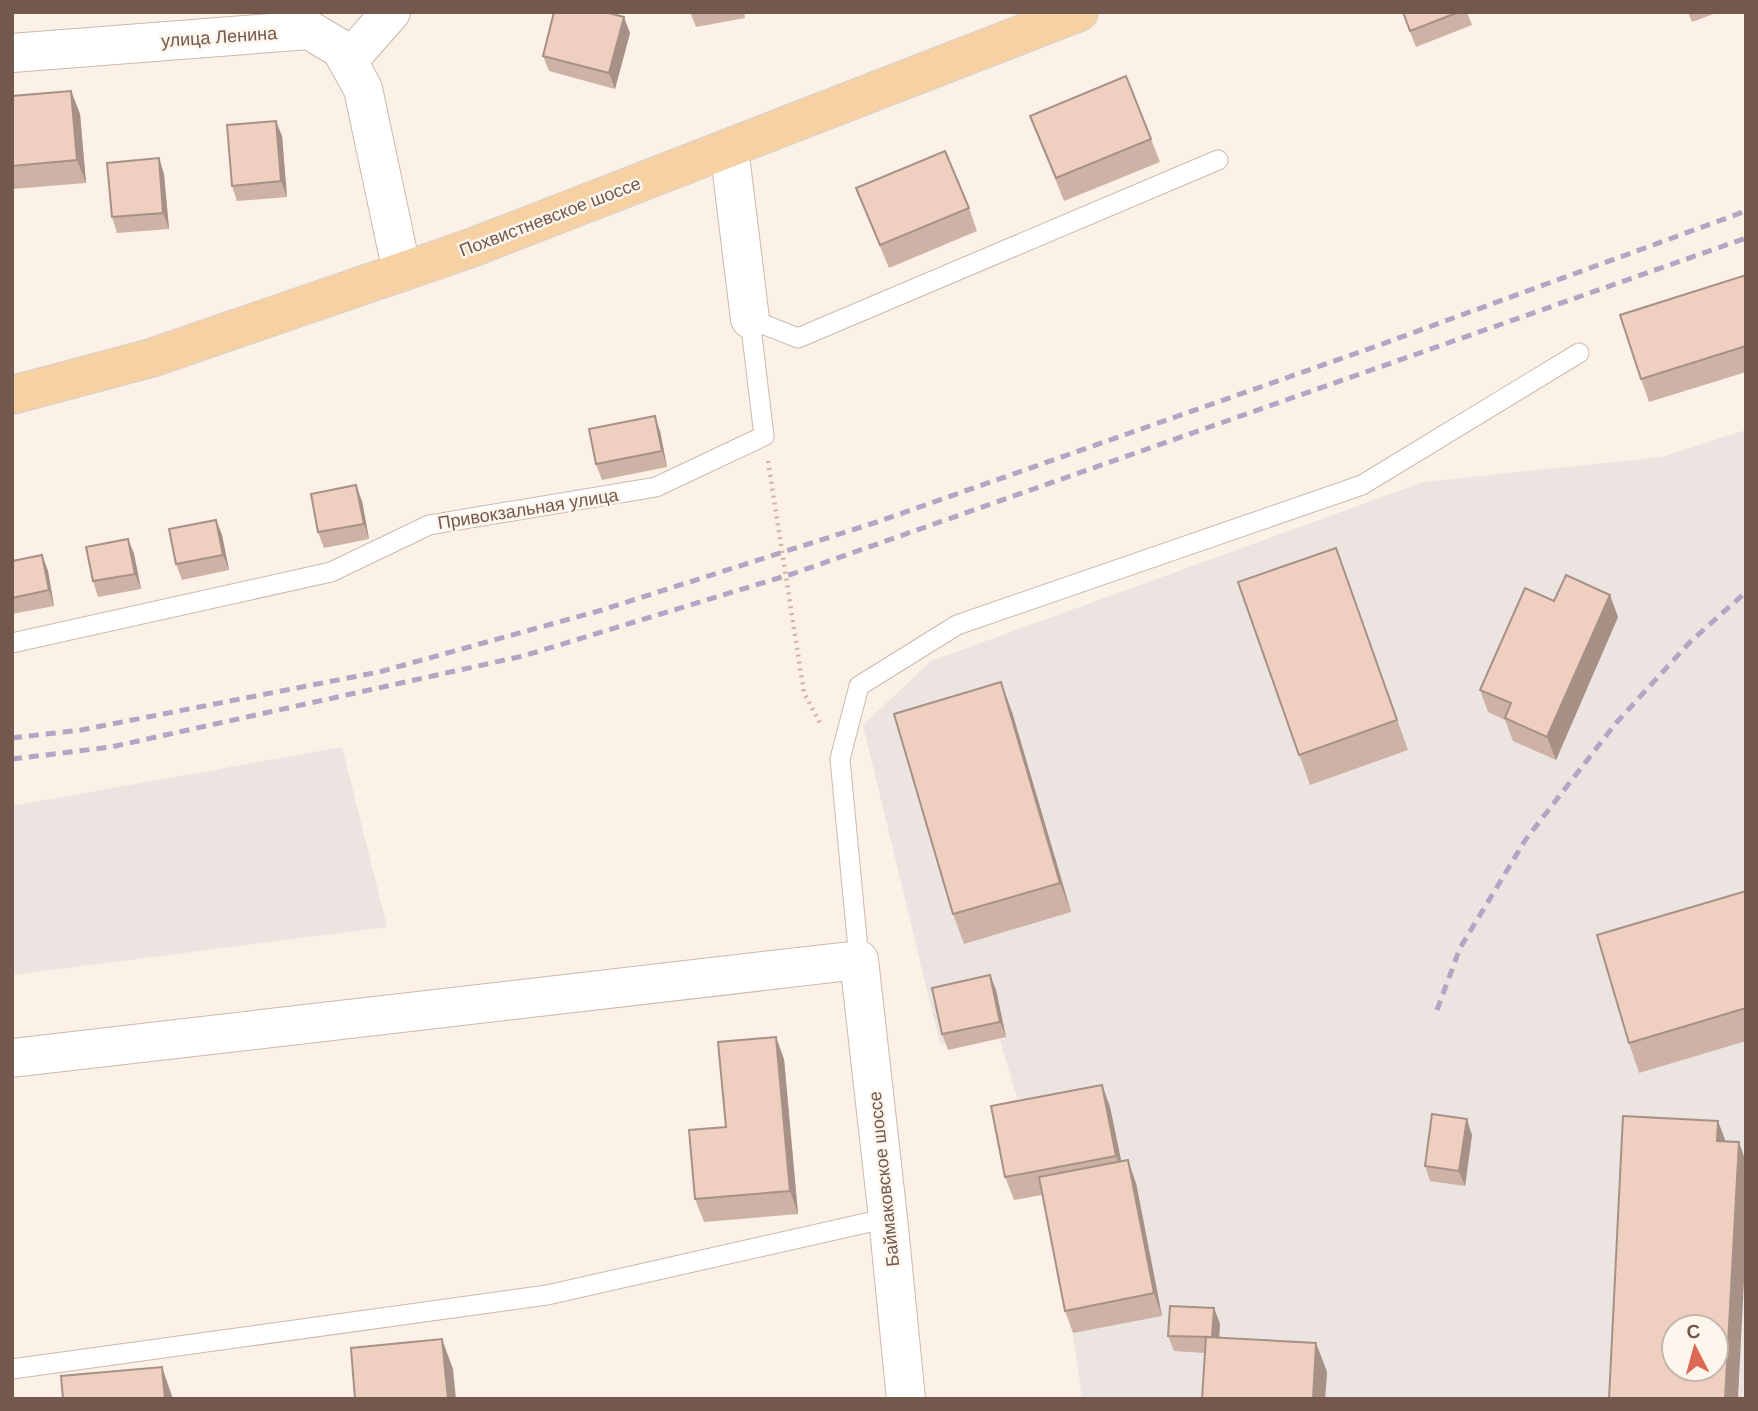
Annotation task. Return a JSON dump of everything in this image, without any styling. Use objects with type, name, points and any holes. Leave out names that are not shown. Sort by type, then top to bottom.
[{"type":"main road","name":"Похвистневское шоссе","points":[[12,395],[151,358],[471,248],[1079,12]]},
{"type":"street","points":[[391,12],[348,61],[363,89],[402,272]]},
{"type":"street","name":"улица Ленина","points":[[12,52],[309,30],[341,49],[348,61]]},
{"type":"street","points":[[729,148],[750,319]]},
{"type":"street","points":[[12,1058],[859,960]]},
{"type":"street","name":"Баймаковское шоссе","points":[[859,960],[906,1399]]},
{"type":"lane","points":[[764,436],[750,319],[798,338],[1218,160]]},
{"type":"lane","points":[[859,960],[840,759],[859,686],[957,625],[1362,485],[1579,354]]},
{"type":"lane","name":"Привокзальная улица","points":[[12,643],[331,572],[429,525],[656,487],[764,436]]},
{"type":"lane","points":[[12,1368],[547,1295],[888,1218]]},
{"type":"path","points":[[764,436],[804,693],[840,759]]},
{"type":"shaded area","points":[[1746,430],[1746,1399],[1082,1399],[1073,1333],[1047,1200],[998,1033],[940,1044],[863,725],[931,661],[1423,482],[1662,457]]},
{"type":"shaded area","points":[[342,747],[387,927],[12,975],[12,806]]},
{"type":"building","points":[[554,12],[605,12],[624,17],[609,73],[543,56]]},
{"type":"building","points":[[1403,12],[1459,12],[1410,31]]},
{"type":"building","points":[[1126,76],[1151,139],[1056,178],[1030,116]]},
{"type":"building","points":[[71,91],[77,160],[12,166],[12,96]]},
{"type":"building","points":[[276,121],[281,181],[232,186],[227,125]]},
{"type":"building","points":[[945,151],[969,208],[880,245],[856,188]]},
{"type":"building","points":[[159,158],[163,213],[112,217],[107,163]]},
{"type":"building","points":[[1746,275],[1746,346],[1641,379],[1620,315]]},
{"type":"building","points":[[655,416],[662,451],[596,464],[589,429]]},
{"type":"building","points":[[356,485],[364,524],[318,532],[311,494]]},
{"type":"building","points":[[216,520],[223,555],[176,564],[169,529]]},
{"type":"building","points":[[128,539],[135,574],[93,581],[86,547]]},
{"type":"building","points":[[1336,548],[1397,720],[1299,755],[1238,582]]},
{"type":"building","points":[[42,555],[49,590],[12,598],[12,561]]},
{"type":"building","points":[[1566,575],[1610,595],[1547,737],[1505,718],[1511,703],[1480,690],[1525,588],[1554,601]]},
{"type":"building","points":[[1001,682],[1060,883],[953,914],[894,714]]},
{"type":"building","points":[[1746,891],[1746,1008],[1629,1043],[1597,935]]},
{"type":"building","points":[[990,975],[1000,1022],[942,1034],[932,988]]},
{"type":"building","points":[[776,1037],[790,1191],[695,1199],[689,1130],[726,1127],[718,1042]]},
{"type":"building","points":[[1102,1085],[1116,1156],[1005,1177],[991,1106]]},
{"type":"building","points":[[1432,1114],[1467,1119],[1459,1171],[1425,1166]]},
{"type":"building","points":[[1623,1116],[1718,1121],[1717,1141],[1739,1142],[1730,1313],[1660,1313],[1660,1383],[1726,1383],[1725,1399],[1609,1399]]},
{"type":"building","points":[[1128,1160],[1154,1293],[1065,1311],[1039,1177]]},
{"type":"building","points":[[1170,1306],[1214,1308],[1212,1337],[1168,1336]]},
{"type":"building","points":[[1206,1337],[1316,1343],[1313,1399],[1202,1399]]},
{"type":"building","points":[[442,1339],[448,1399],[355,1399],[351,1348]]},
{"type":"building","points":[[162,1367],[165,1399],[63,1399],[61,1376]]},
{"type":"railway","points":[[12,738],[81,730],[379,672],[602,610],[877,522],[1374,347],[1746,211]]},
{"type":"railway","points":[[12,759],[111,747],[523,656],[795,573],[1746,238]]},
{"type":"railway","points":[[1437,1010],[1460,948],[1526,839],[1616,723],[1691,641],[1746,592]]}]
